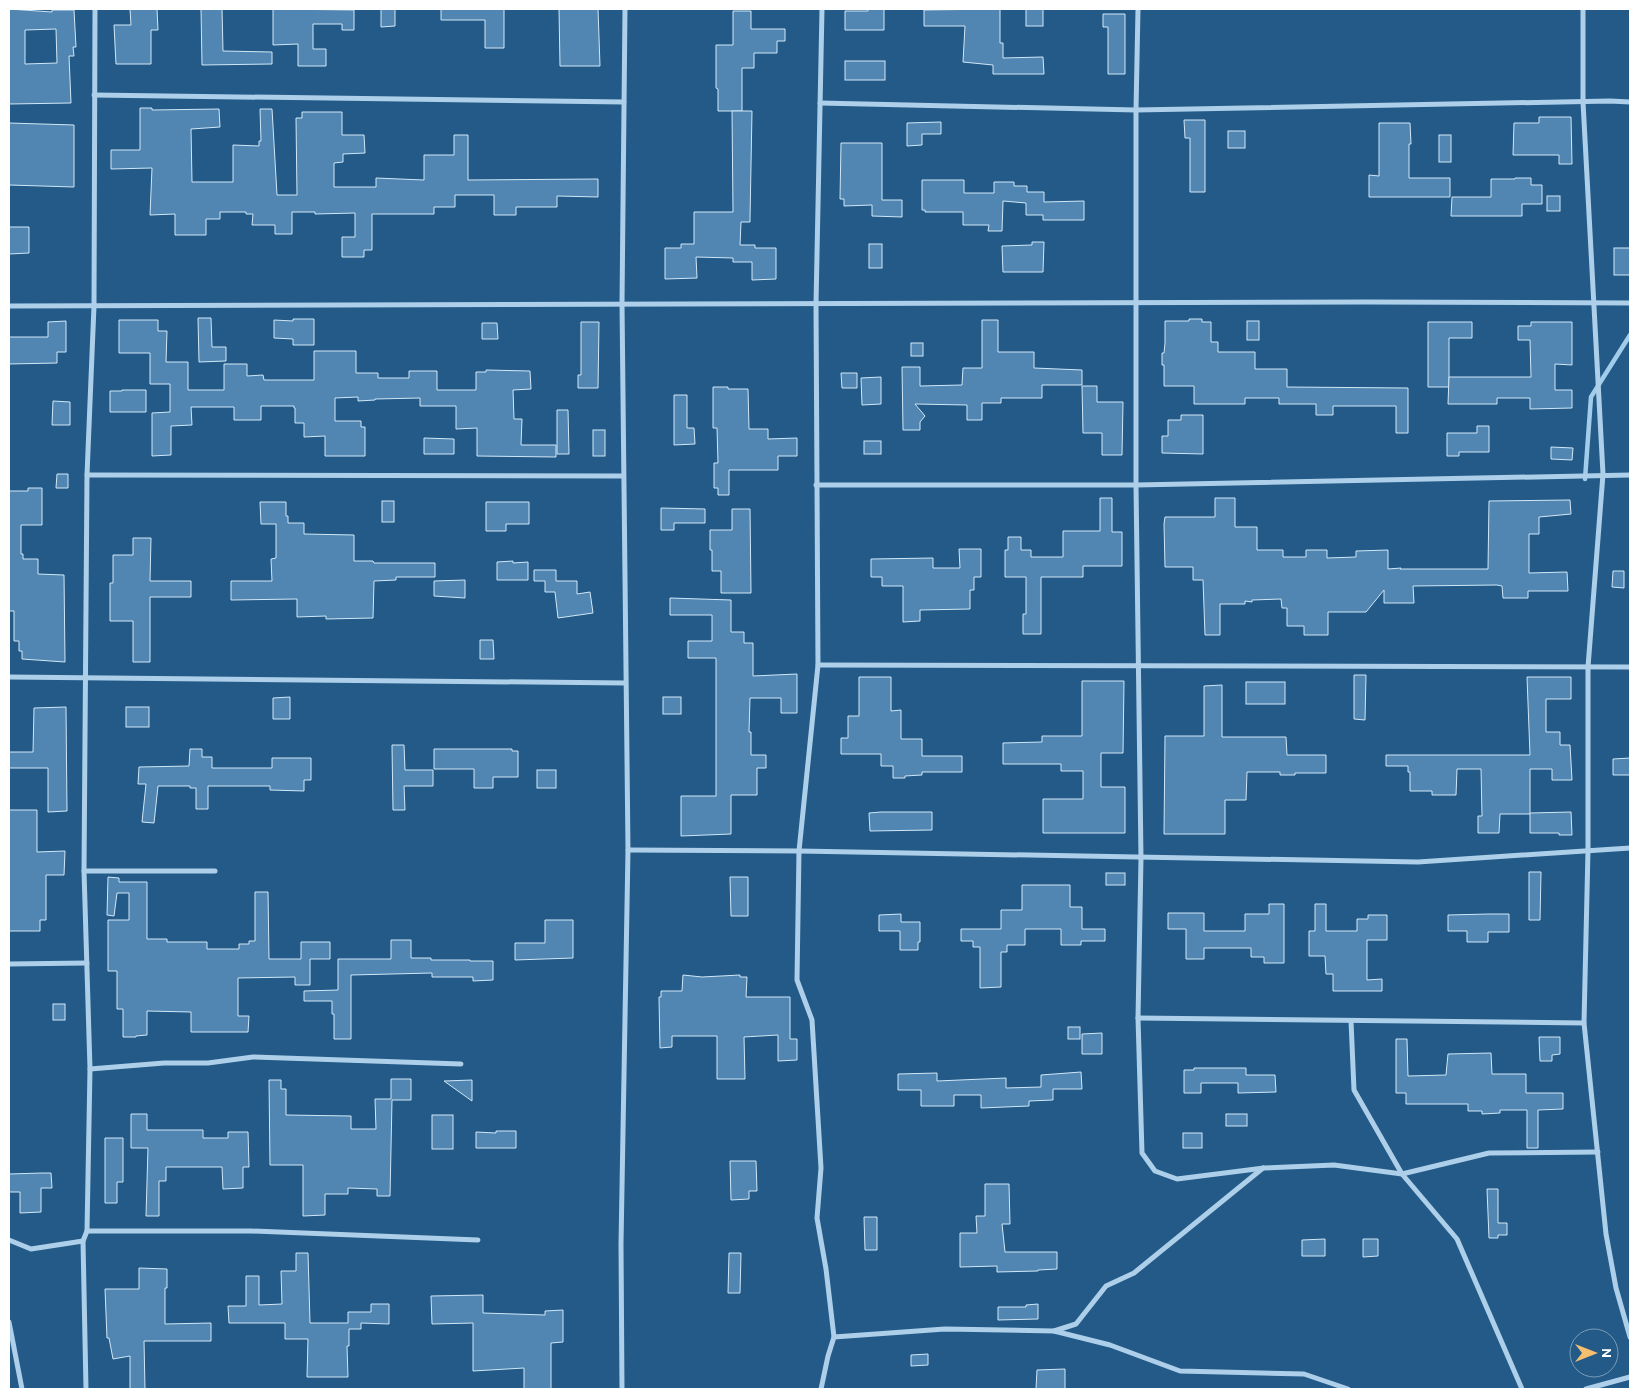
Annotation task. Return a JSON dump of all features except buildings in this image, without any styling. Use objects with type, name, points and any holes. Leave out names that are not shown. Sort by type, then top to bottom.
[{"type":"street","points":[[86,1389],[83,1241],[87,1231],[90,1069],[84,871],[87,678],[87,475],[94,306],[95,9]]},
{"type":"street","points":[[622,1389],[622,1244],[628,850],[622,304],[625,9]]},
{"type":"street","points":[[821,1389],[834,1337],[826,1269],[816,1218],[821,1168],[812,1020],[797,980],[799,851],[818,665],[816,304],[822,9]]},
{"type":"street","points":[[1138,9],[1136,110],[1136,485],[1141,858],[1138,1018],[1142,1153],[1155,1171],[1177,1178],[1264,1168],[1334,1165],[1402,1174],[1489,1152],[1598,1152]]},
{"type":"street","points":[[1583,9],[1583,102],[1592,304],[1603,474],[1588,667],[1588,850],[1584,1023],[1611,1261],[1630,1337]]},
{"type":"street","points":[[94,95],[624,102]]},
{"type":"street","points":[[820,103],[1136,110],[1630,102]]},
{"type":"street","points":[[9,306],[1630,303]]},
{"type":"street","points":[[816,485],[1136,485],[1603,474],[1630,475]]},
{"type":"street","points":[[87,475],[623,476]]},
{"type":"street","points":[[818,665],[1630,667]]},
{"type":"street","points":[[9,677],[625,683]]},
{"type":"street","points":[[628,850],[799,851],[1418,862],[1630,848]]},
{"type":"street","points":[[84,871],[215,871]]},
{"type":"street","points":[[9,964],[87,963]]},
{"type":"street","points":[[1138,1018],[1584,1023]]},
{"type":"street","points":[[1351,1021],[1354,1090],[1402,1174],[1457,1239],[1522,1389]]},
{"type":"street","points":[[90,1069],[164,1063],[208,1063],[253,1057],[461,1064]]},
{"type":"street","points":[[1054,1331],[1076,1324],[1106,1286],[1134,1273],[1264,1168]]},
{"type":"street","points":[[87,1231],[251,1231],[478,1240]]},
{"type":"street","points":[[9,1240],[31,1249],[83,1241]]},
{"type":"street","points":[[9,1322],[22,1389]]},
{"type":"street","points":[[834,1337],[945,1330],[1054,1331],[1110,1345],[1180,1371],[1304,1374],[1348,1389]]},
{"type":"street","points":[[1586,1389],[1630,1377]]},
{"type":"waterway","points":[[1585,479],[1591,397],[1630,335]]}]
